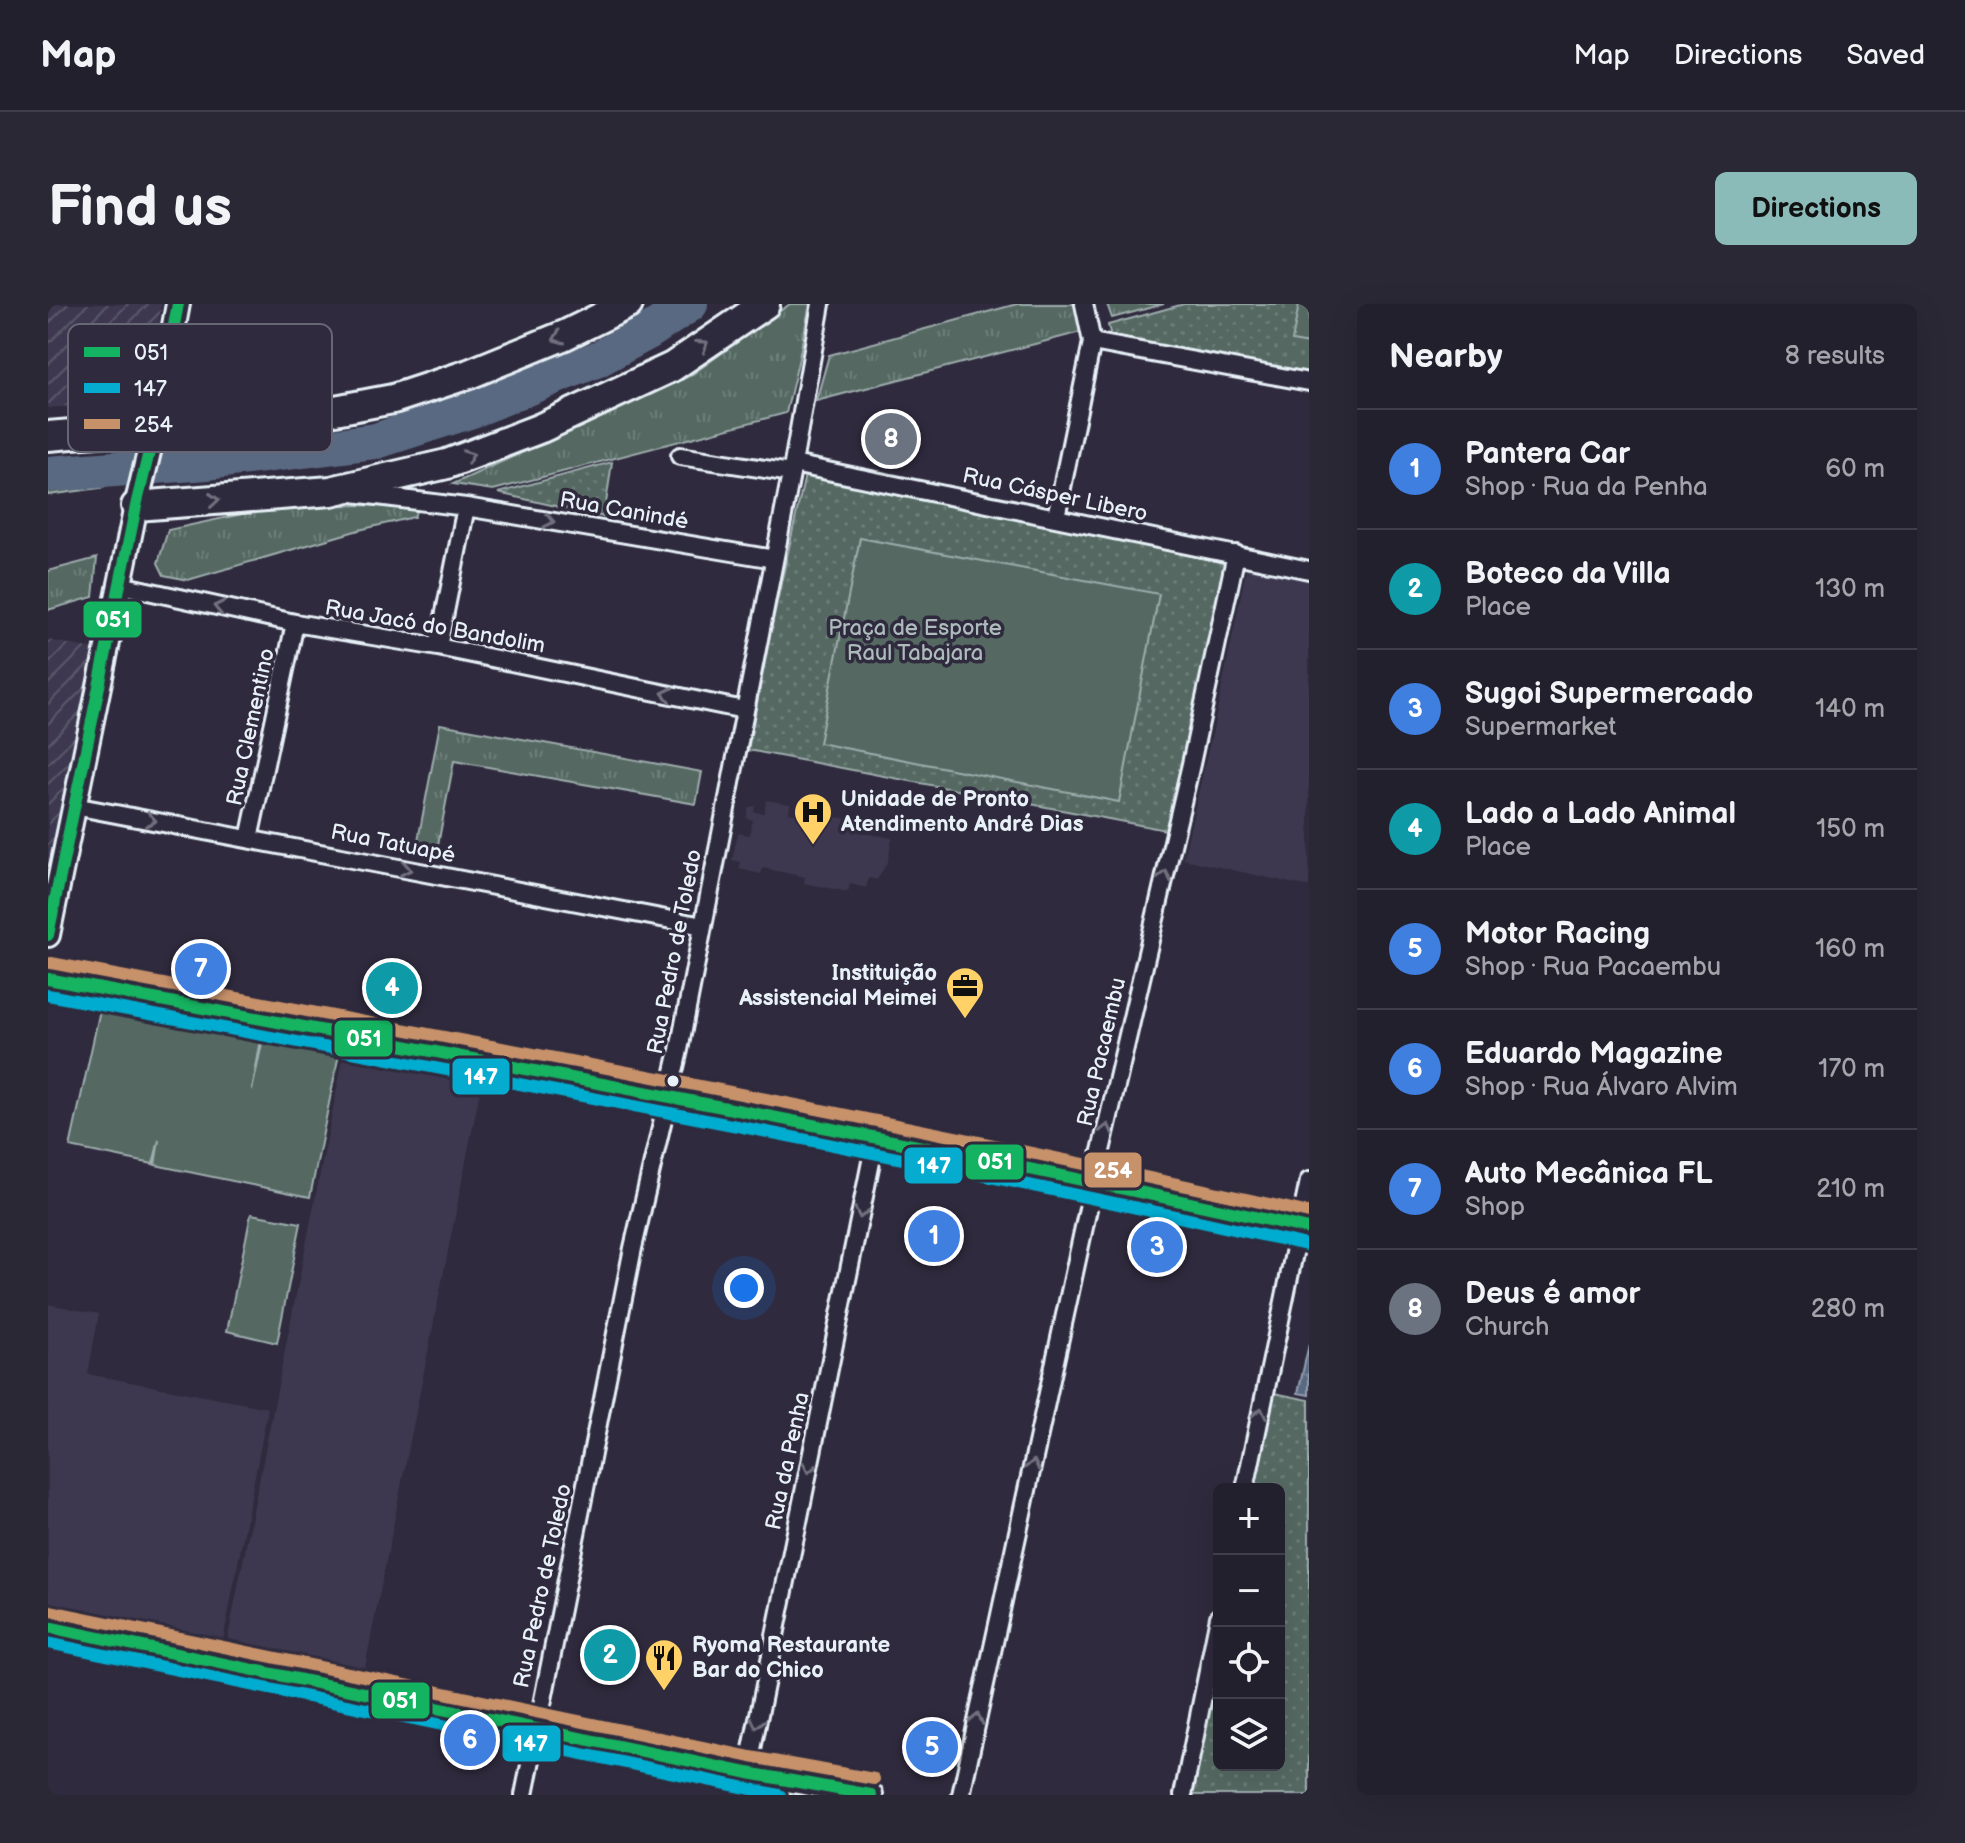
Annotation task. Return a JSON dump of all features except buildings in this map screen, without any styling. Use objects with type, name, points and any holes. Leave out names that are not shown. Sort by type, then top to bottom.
[{"type":"highway","points":[[332,411],[393,399],[469,374],[565,335],[628,304]]},
{"type":"highway","points":[[138,498],[331,491],[447,464],[541,428],[672,367],[765,304]]},
{"type":"highway","points":[[48,436],[68,436]]},
{"type":"street","points":[[174,324],[178,304]]},
{"type":"street","name":"Rua Pedro de Toledo","points":[[524,1795],[633,1248],[703,926],[821,304]]},
{"type":"street","points":[[1056,517],[1092,342],[1084,304]]},
{"type":"street","points":[[1092,342],[1309,382]]},
{"type":"street","points":[[48,935],[150,452]]},
{"type":"street","name":"Rua Cásper Libero","points":[[680,456],[792,468],[1056,517],[1309,570]]},
{"type":"street","name":"Rua Canindé","points":[[331,491],[466,507],[774,559]]},
{"type":"street","points":[[438,647],[466,507]]},
{"type":"street","name":"Rua Pacaembu","points":[[961,1795],[1094,1181],[1191,764],[1236,554]]},
{"type":"street","name":"Rua Jacó do Bandolim","points":[[120,585],[295,623],[438,647],[744,710]]},
{"type":"street","name":"Rua Clementino","points":[[249,839],[295,623]]},
{"type":"street","name":"Rua Tatuapé","points":[[74,806],[703,926]]},
{"type":"street","points":[[48,979],[668,1095],[1094,1181],[1304,1228]]},
{"type":"street","name":"Rua da Penha","points":[[746,1784],[876,1137]]},
{"type":"street","points":[[1246,1483],[1304,1228],[1309,1181]]},
{"type":"street","points":[[48,1627],[536,1728],[746,1784],[871,1795]]},
{"type":"street","points":[[1183,1795],[1217,1627]]},
{"type":"shaded area","points":[[48,304],[161,304],[159,324],[68,324],[68,406],[48,408]]},
{"type":"shaded area","points":[[1248,561],[1309,576],[1309,887],[1183,859]]},
{"type":"shaded area","points":[[48,640],[97,650],[48,880]]},
{"type":"shaded area","name":"Unidade de Pronto Atendimento André Dias","points":[[766,800],[790,804],[789,813],[804,815],[806,806],[824,808],[823,815],[861,821],[859,832],[892,838],[888,861],[877,880],[869,878],[866,888],[850,884],[848,892],[804,883],[805,877],[763,868],[761,874],[739,869],[741,862],[732,860],[738,833],[749,835],[753,820],[746,818],[749,807],[755,806],[754,812],[764,813]]},
{"type":"shaded area","points":[[346,1043],[484,1071],[364,1672],[226,1647]]},
{"type":"shaded area","points":[[48,1304],[99,1314],[88,1374],[268,1408],[222,1646],[48,1610]]},
{"type":"green space","points":[[790,304],[810,304],[786,413],[493,490],[453,484],[690,376]]},
{"type":"green space","points":[[1017,304],[1074,304],[1081,332],[816,401],[829,355]]},
{"type":"green space","points":[[1107,304],[1164,304],[1112,318]]},
{"type":"green space","points":[[1184,304],[1309,304],[1309,377],[1112,341],[1108,325]]},
{"type":"green space","points":[[1299,304],[1309,304],[1309,344],[1292,341]]},
{"type":"green space","points":[[612,462],[604,517],[498,493]]},
{"type":"green space","name":"Praça de Esporte Raul Tabajara","points":[[805,475],[1226,563],[1166,830],[748,750]]},
{"type":"green space","points":[[100,477],[101,488],[48,495],[48,483]]},
{"type":"green space","points":[[340,505],[418,506],[414,517],[188,580],[164,575],[158,563],[168,530],[247,513]]},
{"type":"green space","name":"Praça de Esporte Raul Tabajara","points":[[860,538],[1159,594],[1119,802],[819,743]]},
{"type":"green space","points":[[97,558],[93,597],[48,610],[48,571]]},
{"type":"green space","points":[[440,724],[702,772],[696,804],[454,761],[436,855],[416,851]]},
{"type":"green space","points":[[103,996],[263,1028],[252,1091],[265,1029],[341,1044],[310,1197],[155,1165],[159,1140],[153,1164],[70,1147]]},
{"type":"green space","points":[[251,1214],[301,1223],[277,1343],[227,1331]]},
{"type":"green space","points":[[1269,1392],[1309,1400],[1309,1795],[1187,1795],[1213,1662],[1213,1771],[1285,1771],[1285,1483],[1250,1483]]},
{"type":"water","points":[[1309,1344],[1309,1395],[1298,1393]]},
{"type":"waterway","points":[[332,446],[376,441],[475,409],[598,359],[648,332],[690,304]]},
{"type":"waterway","points":[[48,474],[208,462],[288,452]]},
{"type":"transit line","name":"051","points":[[174,324],[178,304]]},
{"type":"transit line","name":"051","points":[[48,935],[149,452]]},
{"type":"transit line","name":"254","points":[[51,963],[838,1113],[1309,1213]]},
{"type":"transit line","name":"051","points":[[48,979],[837,1130],[1309,1229]]},
{"type":"transit line","name":"147","points":[[48,995],[835,1145],[1306,1245]]},
{"type":"transit line","name":"254","points":[[51,1611],[751,1757],[874,1779]]},
{"type":"transit line","name":"051","points":[[48,1627],[748,1773],[871,1795]]},
{"type":"transit line","name":"147","points":[[48,1643],[780,1795]]},
{"type":"place","name":"Deus é amor","points":[[891,439]]},
{"type":"place","name":"Unidade de Pronto Atendimento André Dias","points":[[813,846]]},
{"type":"place","name":"Auto Mecânica FL","points":[[201,969]]},
{"type":"place","name":"Lado a Lado Animal","points":[[392,988]]},
{"type":"place","name":"Instituição Assistencial Meimei","points":[[965,1020]]},
{"type":"place","name":"Pantera Car","points":[[934,1236]]},
{"type":"place","name":"Sugoi Supermercado","points":[[1157,1247]]},
{"type":"place","name":"Boteco da Villa","points":[[610,1655]]},
{"type":"place","name":"Ryoma Restaurante Bar do Chico","points":[[664,1692]]},
{"type":"place","name":"Eduardo Magazine","points":[[470,1740]]},
{"type":"place","name":"Motor Racing","points":[[932,1747]]}]
